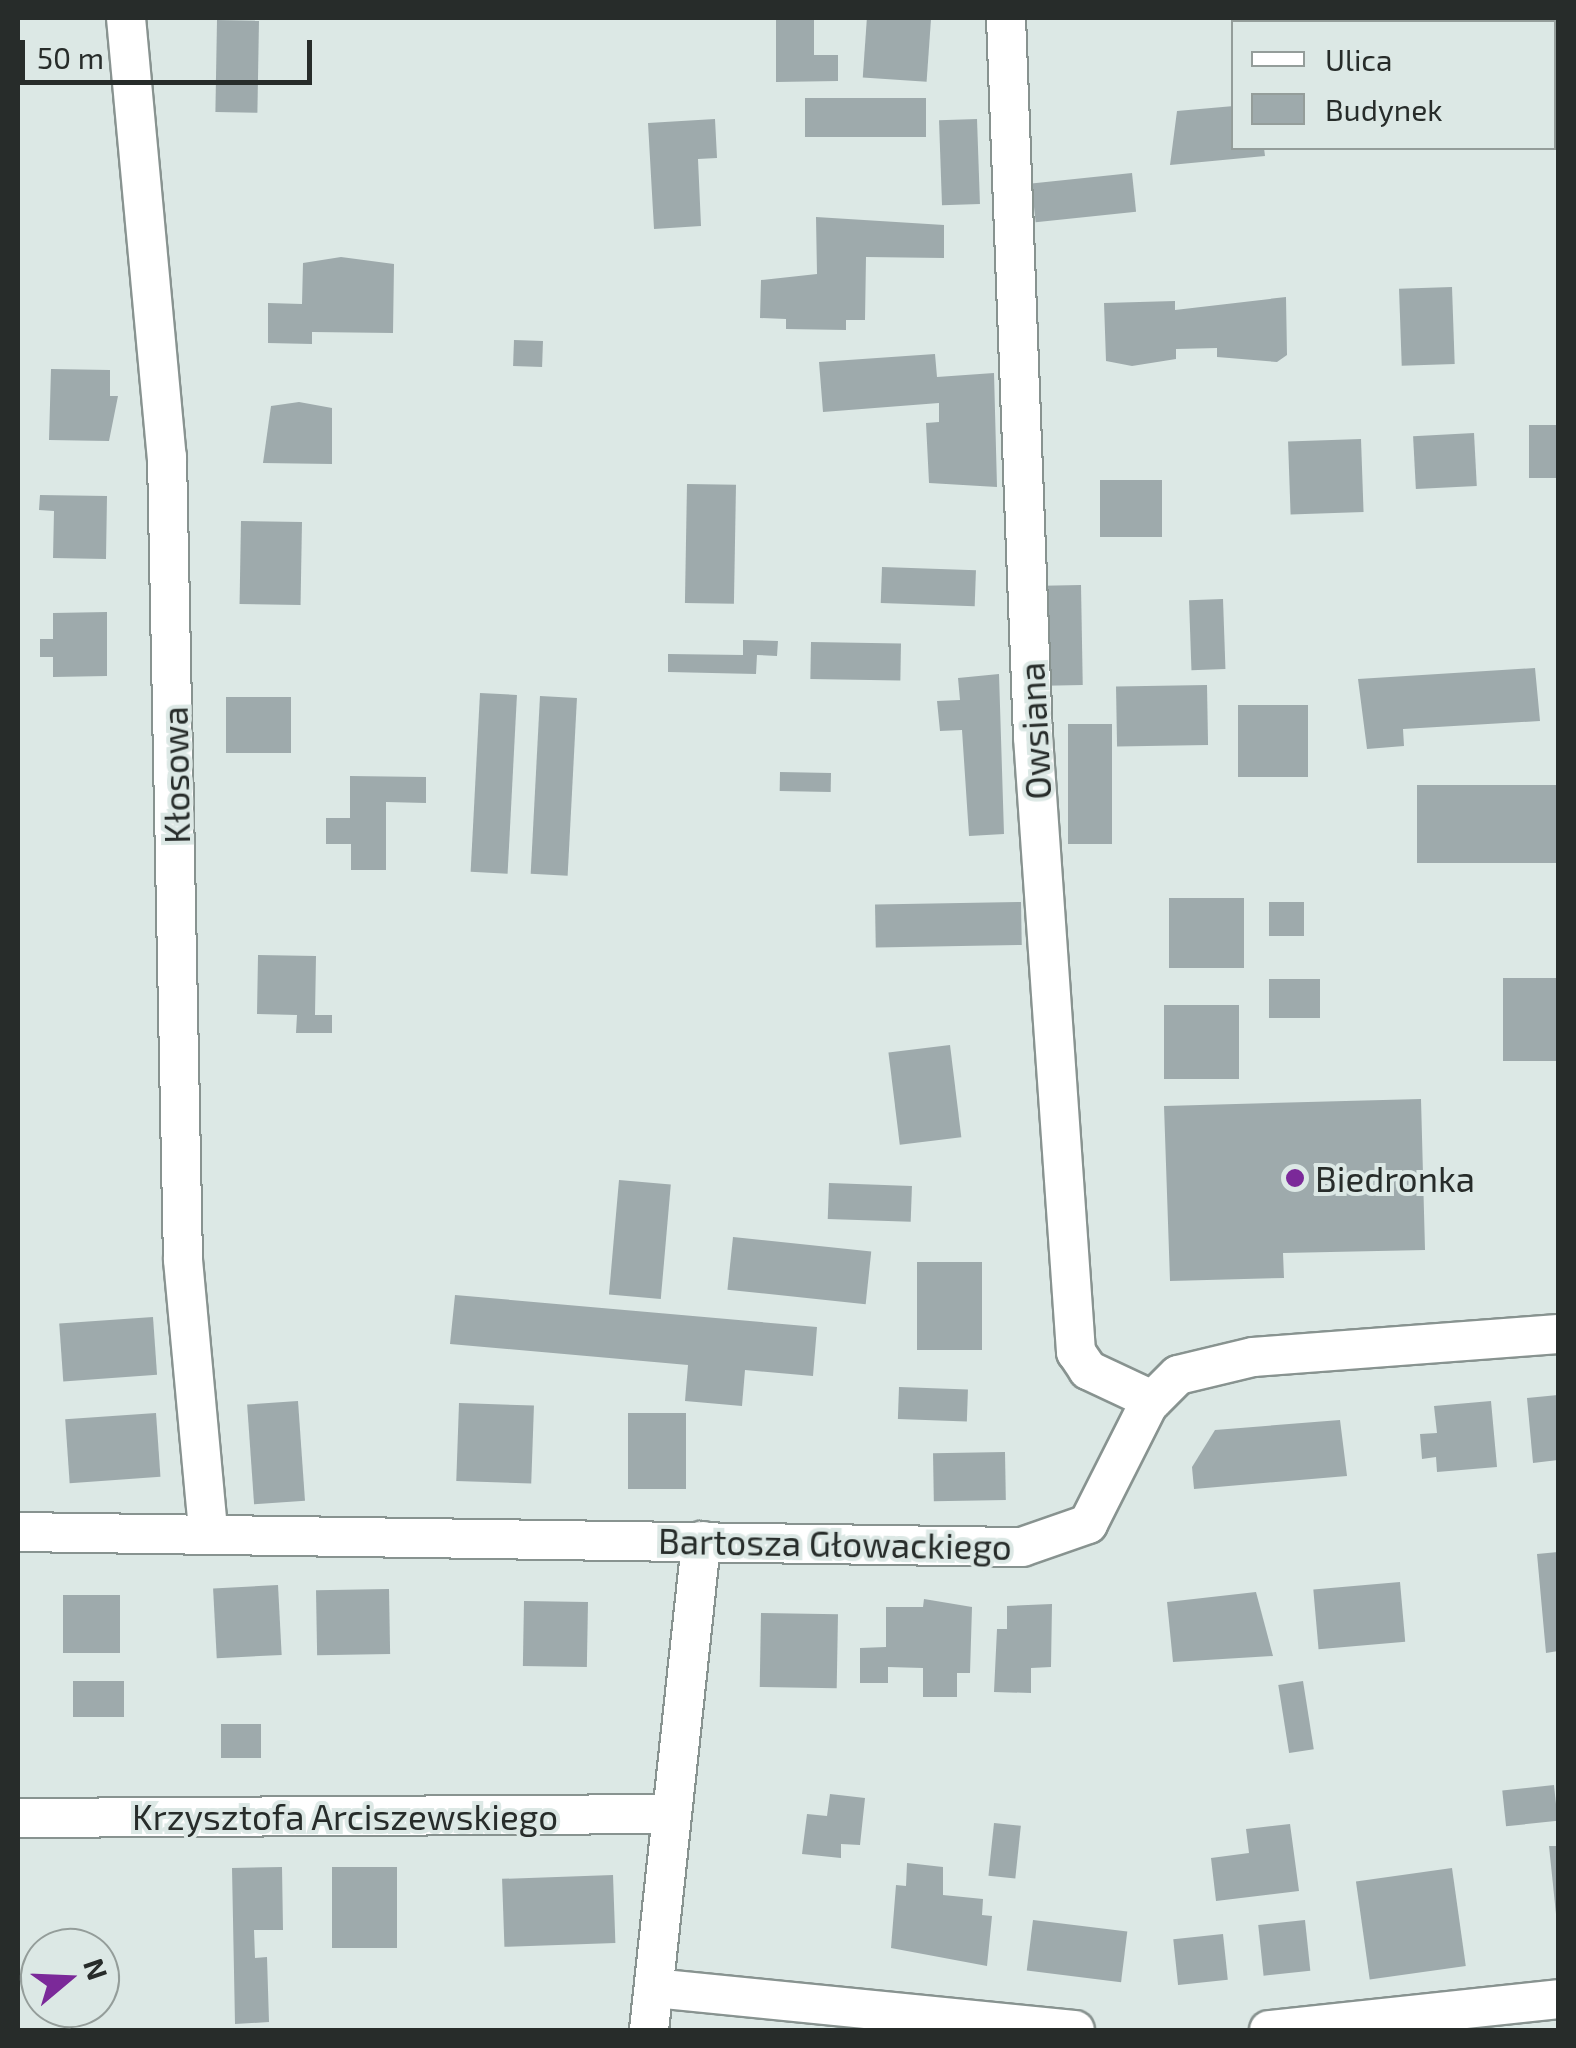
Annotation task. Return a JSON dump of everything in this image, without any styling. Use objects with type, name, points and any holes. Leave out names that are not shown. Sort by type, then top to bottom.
[{"type":"street","name":"Kłosowa","points":[[126,18],[166,457],[183,1260],[208,1532]]},
{"type":"street","name":"Owsiana","points":[[1006,18],[1035,776],[1076,1352],[1088,1370],[1152,1400]]},
{"type":"street","name":"Bartosza Głowackiego","points":[[18,1532],[1040,1544],[1100,1511],[1152,1400],[1178,1375],[1227,1360],[1558,1334]]},
{"type":"street","points":[[649,2030],[702,1541]]},
{"type":"street","name":"Krzysztofa Arciszewskiego","points":[[18,1818],[672,1814]]},
{"type":"street","points":[[654,1988],[1076,2030]]},
{"type":"street","points":[[1269,2030],[1558,1999]]},
{"type":"building","points":[[776,18],[814,18],[814,55],[838,55],[838,81],[776,82]]},
{"type":"building","points":[[867,18],[931,19],[927,82],[863,77]]},
{"type":"building","points":[[1526,18],[1558,18],[1558,58],[1556,20]]},
{"type":"building","points":[[217,20],[259,21],[257,113],[215,112]]},
{"type":"building","points":[[805,98],[926,98],[926,137],[805,137]]},
{"type":"building","points":[[1231,106],[1231,150],[1264,150],[1265,156],[1170,165],[1177,111]]},
{"type":"building","points":[[715,119],[717,158],[698,159],[701,226],[654,229],[648,123]]},
{"type":"building","points":[[977,119],[980,204],[942,205],[939,120]]},
{"type":"building","points":[[1132,173],[1136,212],[1036,222],[1032,184]]},
{"type":"building","points":[[816,217],[944,225],[944,258],[866,257],[865,320],[846,320],[846,330],[786,329],[786,319],[760,318],[761,280],[817,274]]},
{"type":"building","points":[[341,257],[394,264],[393,333],[312,332],[312,344],[268,343],[268,303],[302,304],[303,263]]},
{"type":"building","points":[[1452,287],[1455,364],[1402,366],[1399,289]]},
{"type":"building","points":[[1286,297],[1287,355],[1277,362],[1217,357],[1217,348],[1176,349],[1176,359],[1132,366],[1106,361],[1104,303],[1175,301],[1175,310]]},
{"type":"building","points":[[514,340],[543,341],[542,367],[513,366]]},
{"type":"building","points":[[935,354],[937,377],[994,373],[997,487],[929,483],[926,423],[939,422],[939,403],[823,412],[819,362]]},
{"type":"building","points":[[51,369],[110,370],[110,396],[118,396],[109,441],[49,440]]},
{"type":"building","points":[[299,402],[332,408],[332,464],[263,463],[271,406]]},
{"type":"building","points":[[1529,425],[1558,425],[1558,478],[1529,478]]},
{"type":"building","points":[[1474,433],[1477,486],[1416,489],[1413,436]]},
{"type":"building","points":[[1361,439],[1364,512],[1291,515],[1288,442]]},
{"type":"building","points":[[1100,480],[1162,480],[1162,537],[1100,537]]},
{"type":"building","points":[[687,484],[736,485],[734,604],[685,603]]},
{"type":"building","points":[[40,495],[107,496],[106,559],[53,558],[54,511],[39,510]]},
{"type":"building","points":[[241,521],[302,522],[301,605],[240,604]]},
{"type":"building","points":[[882,567],[976,570],[975,606],[881,603]]},
{"type":"building","points":[[1081,585],[1083,685],[1045,686],[1043,586]]},
{"type":"building","points":[[1223,599],[1225,669],[1191,670],[1189,600]]},
{"type":"building","points":[[107,612],[107,676],[53,677],[53,657],[40,657],[40,639],[53,639],[53,613]]},
{"type":"building","points":[[743,640],[778,641],[777,656],[757,655],[756,674],[668,672],[668,654],[743,655]]},
{"type":"building","points":[[811,642],[901,644],[900,681],[810,679]]},
{"type":"building","points":[[1535,668],[1540,721],[1403,729],[1404,746],[1367,749],[1358,679]]},
{"type":"building","points":[[999,674],[1004,834],[969,836],[962,730],[940,731],[937,701],[960,700],[958,678]]},
{"type":"building","points":[[1207,685],[1208,745],[1117,747],[1116,687]]},
{"type":"building","points":[[480,693],[517,695],[508,874],[471,872]]},
{"type":"building","points":[[540,696],[577,698],[568,876],[531,874]]},
{"type":"building","points":[[226,697],[291,697],[291,753],[226,753]]},
{"type":"building","points":[[1238,705],[1308,705],[1308,777],[1238,777]]},
{"type":"building","points":[[1068,724],[1112,724],[1112,844],[1068,844]]},
{"type":"building","points":[[780,772],[831,773],[831,792],[780,791]]},
{"type":"building","points":[[350,776],[426,777],[426,803],[386,802],[386,870],[351,870],[351,844],[326,844],[326,818],[350,818]]},
{"type":"building","points":[[1417,785],[1558,785],[1558,863],[1417,863]]},
{"type":"building","points":[[1169,898],[1244,898],[1244,968],[1169,968]]},
{"type":"building","points":[[1021,902],[1022,945],[876,948],[875,905]]},
{"type":"building","points":[[1269,902],[1304,902],[1304,936],[1269,936]]},
{"type":"building","points":[[258,955],[316,956],[315,1015],[332,1015],[332,1033],[296,1033],[297,1015],[257,1014]]},
{"type":"building","points":[[1503,978],[1558,978],[1558,1061],[1503,1061]]},
{"type":"building","points":[[1269,979],[1320,979],[1320,1018],[1269,1018]]},
{"type":"building","points":[[1164,1005],[1239,1005],[1239,1079],[1164,1079]]},
{"type":"building","points":[[950,1045],[961,1137],[900,1145],[888,1053]]},
{"type":"building","name":"Biedronka","points":[[1421,1099],[1425,1250],[1283,1253],[1284,1278],[1170,1281],[1164,1106]]},
{"type":"building","points":[[619,1180],[671,1185],[661,1299],[609,1295]]},
{"type":"building","points":[[829,1183],[912,1186],[911,1222],[828,1219]]},
{"type":"building","points":[[733,1237],[871,1252],[866,1304],[727,1290]]},
{"type":"building","points":[[917,1262],[982,1262],[982,1350],[917,1350]]},
{"type":"building","points":[[455,1295],[817,1327],[813,1376],[745,1370],[742,1406],[685,1401],[688,1365],[450,1344]]},
{"type":"building","points":[[153,1317],[157,1375],[63,1381],[59,1324]]},
{"type":"building","points":[[899,1387],[968,1389],[967,1421],[898,1419]]},
{"type":"building","points":[[1558,1395],[1558,1460],[1533,1463],[1527,1398]]},
{"type":"building","points":[[298,1401],[305,1501],[254,1504],[247,1405]]},
{"type":"building","points":[[1491,1401],[1497,1467],[1437,1472],[1436,1457],[1422,1459],[1420,1434],[1437,1433],[1434,1406]]},
{"type":"building","points":[[459,1403],[534,1406],[531,1484],[456,1481]]},
{"type":"building","points":[[156,1413],[160,1477],[70,1483],[65,1419]]},
{"type":"building","points":[[628,1413],[686,1413],[686,1489],[628,1489]]},
{"type":"building","points":[[1340,1420],[1347,1476],[1194,1489],[1192,1467],[1215,1430]]},
{"type":"building","points":[[1005,1452],[1006,1500],[934,1501],[933,1453]]},
{"type":"building","points":[[1558,1552],[1558,1651],[1546,1653],[1537,1554]]},
{"type":"building","points":[[1400,1582],[1405,1642],[1319,1649],[1313,1590]]},
{"type":"building","points":[[278,1585],[282,1655],[217,1658],[213,1588]]},
{"type":"building","points":[[389,1589],[390,1654],[317,1655],[316,1590]]},
{"type":"building","points":[[1256,1592],[1273,1656],[1173,1662],[1167,1602]]},
{"type":"building","points":[[63,1595],[120,1595],[120,1653],[63,1653]]},
{"type":"building","points":[[924,1599],[972,1607],[970,1673],[957,1673],[957,1697],[923,1697],[923,1668],[888,1667],[888,1683],[860,1683],[860,1648],[886,1647],[886,1607],[923,1607]]},
{"type":"building","points":[[524,1601],[588,1602],[587,1667],[523,1666]]},
{"type":"building","points":[[1052,1604],[1051,1667],[1031,1668],[1031,1693],[994,1692],[997,1629],[1007,1629],[1007,1606]]},
{"type":"building","points":[[761,1613],[838,1614],[837,1688],[760,1687]]},
{"type":"building","points":[[73,1681],[124,1681],[124,1717],[73,1717]]},
{"type":"building","points":[[1303,1681],[1314,1749],[1289,1753],[1278,1685]]},
{"type":"building","points":[[221,1724],[261,1724],[261,1758],[221,1758]]},
{"type":"building","points":[[1554,1785],[1558,1821],[1506,1826],[1502,1790]]},
{"type":"building","points":[[830,1794],[865,1798],[860,1845],[841,1844],[841,1858],[802,1854],[807,1814],[827,1816]]},
{"type":"building","points":[[994,1823],[1021,1826],[1015,1879],[988,1876]]},
{"type":"building","points":[[1290,1824],[1299,1891],[1216,1901],[1211,1858],[1249,1853],[1246,1829]]},
{"type":"building","points":[[1549,1846],[1558,1846],[1558,1914],[1556,1914]]},
{"type":"building","points":[[907,1863],[943,1867],[943,1895],[983,1899],[982,1915],[992,1916],[987,1966],[891,1948],[896,1885],[906,1886]]},
{"type":"building","points":[[282,1867],[283,1930],[254,1930],[255,1958],[267,1957],[269,2022],[235,2024],[232,1868]]},
{"type":"building","points":[[332,1867],[397,1867],[397,1948],[332,1948]]},
{"type":"building","points":[[1452,1868],[1466,1966],[1370,1980],[1356,1881]]},
{"type":"building","points":[[613,1875],[615,1943],[504,1947],[502,1879]]},
{"type":"building","points":[[1033,1920],[1127,1932],[1121,1982],[1027,1971]]},
{"type":"building","points":[[1305,1920],[1310,1971],[1264,1976],[1258,1925]]},
{"type":"building","points":[[1223,1934],[1228,1980],[1178,1985],[1173,1939]]},
{"type":"place","name":"Biedronka","points":[[1295,1178]]}]
